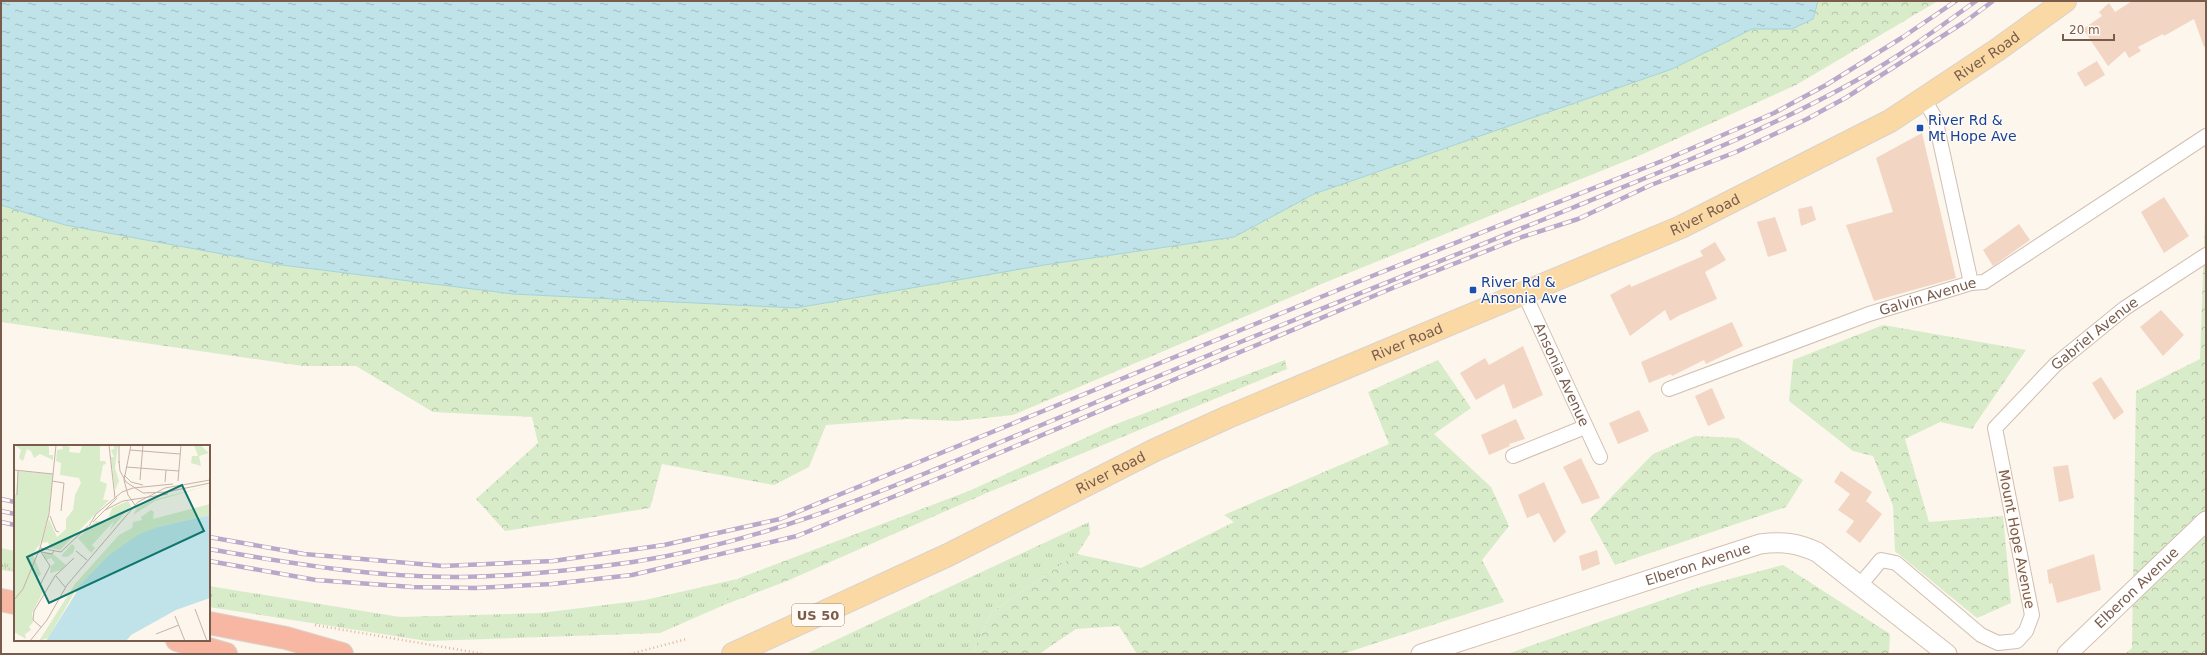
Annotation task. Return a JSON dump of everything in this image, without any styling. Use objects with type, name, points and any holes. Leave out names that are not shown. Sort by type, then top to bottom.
[{"type":"highway","points":[[1,587],[14,589]]},
{"type":"highway","points":[[1,600],[14,603]]},
{"type":"highway","points":[[217,625],[286,638],[342,654]]},
{"type":"highway","points":[[181,641],[222,652]]},
{"type":"main road","name":"River Road","points":[[733,654],[948,555],[1155,450],[1228,417],[1681,227],[1890,121],[2065,1]]},
{"type":"street","points":[[1924,99],[1936,118],[1971,283]]},
{"type":"street","name":"Galvin Avenue","points":[[1669,389],[1869,314],[1971,283],[1984,282],[2206,136]]},
{"type":"street","name":"Gabriel Avenue","points":[[1995,428],[2055,365],[2125,308],[2206,255]]},
{"type":"street","name":"Ansonia Avenue","points":[[1524,293],[1585,427],[1600,456]]},
{"type":"street","points":[[1513,456],[1585,427]]},
{"type":"street","name":"Mount Hope Avenue","points":[[1860,585],[1881,560],[1896,563],[1980,635],[1998,643],[2017,642],[2026,631],[2032,615],[1995,428]]},
{"type":"street","name":"Elberon Avenue","points":[[2067,654],[2206,521]]},
{"type":"street","name":"Elberon Avenue","points":[[1421,654],[1760,544],[1785,542],[1802,545],[1817,552],[1947,654]]},
{"type":"path","points":[[1,567],[14,570]]},
{"type":"path","points":[[308,623],[484,654]]},
{"type":"path","points":[[630,654],[687,639]]},
{"type":"green space","points":[[1818,1],[1938,1],[1796,85],[1643,154],[1324,283],[1013,415],[957,421],[908,419],[826,425],[809,467],[774,485],[662,464],[650,508],[505,531],[476,499],[538,443],[532,417],[433,412],[356,366],[303,366],[1,322],[1,205],[65,225],[282,265],[513,294],[1044,265],[1234,237],[1314,194],[1672,69],[1752,29],[1792,29],[1813,19]]},
{"type":"green space","points":[[2206,185],[2206,654],[2125,654],[2132,648],[2136,391],[2200,359]]},
{"type":"green space","points":[[1883,325],[2026,350],[1972,429],[1940,422],[1905,439],[1929,522],[2003,516],[2011,603],[1977,618],[1895,551],[1893,506],[1873,456],[1853,451],[1789,401],[1793,360]]},
{"type":"green space","points":[[1285,360],[1287,369],[989,492],[787,581],[724,605],[737,579],[969,491],[1111,426]]},
{"type":"green space","points":[[1438,360],[1471,408],[1434,434],[1491,487],[1509,526],[1482,560],[1504,602],[1342,654],[1137,654],[1119,626],[1076,629],[1039,654],[972,654],[992,612],[1077,554],[1141,568],[1234,522],[1224,515],[1389,444],[1368,392]]},
{"type":"green space","points":[[1695,436],[1738,438],[1803,480],[1786,507],[1615,565],[1590,519],[1653,454]]},
{"type":"green space","points":[[1089,522],[1090,534],[1077,554],[992,612],[972,654],[806,654]]},
{"type":"green space","points":[[1,548],[14,551],[14,572],[1,570]]},
{"type":"green space","points":[[1783,565],[1890,634],[1889,654],[1507,654],[1703,586]]},
{"type":"green space","points":[[737,579],[724,605],[660,633],[427,641],[210,607],[210,586],[400,617],[541,613],[645,600]]},
{"type":"water","points":[[1,1],[1818,1],[1813,19],[1792,29],[1752,29],[1672,69],[1314,194],[1234,237],[1044,265],[796,308],[513,294],[282,265],[65,225],[1,205]]},
{"type":"building","points":[[2132,1],[2206,1],[2206,46],[2204,47],[2194,19],[2164,36],[2163,34],[2138,47],[2141,51],[2129,58],[2125,51],[2108,66],[2083,29],[2102,16],[2099,12],[2109,3],[2115,12]]},
{"type":"building","points":[[2097,61],[2105,75],[2085,87],[2077,73]]},
{"type":"building","points":[[1922,133],[1956,278],[1874,301],[1846,225],[1893,212],[1876,158]]},
{"type":"building","points":[[2164,197],[2189,236],[2164,253],[2141,212]]},
{"type":"building","points":[[1812,206],[1816,220],[1801,226],[1798,209]]},
{"type":"building","points":[[1775,217],[1787,251],[1768,257],[1757,222]]},
{"type":"building","points":[[2019,224],[2030,240],[1993,266],[1983,250]]},
{"type":"building","points":[[1715,242],[1726,260],[1705,272],[1717,299],[1670,321],[1665,310],[1630,336],[1610,295],[1630,284],[1631,287],[1703,256],[1700,251]]},
{"type":"building","points":[[2161,310],[2184,335],[2163,356],[2140,327]]},
{"type":"building","points":[[1732,322],[1743,346],[1706,364],[1704,360],[1672,376],[1671,374],[1649,383],[1641,362]]},
{"type":"building","points":[[1523,346],[1543,395],[1513,409],[1504,384],[1476,400],[1460,373],[1485,358],[1489,365]]},
{"type":"building","points":[[2101,377],[2124,412],[2114,420],[2092,383]]},
{"type":"building","points":[[1712,388],[1725,418],[1708,426],[1695,396]]},
{"type":"building","points":[[1639,410],[1649,431],[1618,444],[1609,423]]},
{"type":"building","points":[[1516,419],[1525,439],[1509,444],[1510,446],[1489,455],[1481,435]]},
{"type":"building","points":[[1581,458],[1600,498],[1582,504],[1563,467]]},
{"type":"building","points":[[2068,465],[2074,498],[2059,502],[2053,467]]},
{"type":"building","points":[[1841,471],[1872,492],[1866,501],[1882,514],[1860,543],[1846,532],[1854,521],[1838,510],[1850,494],[1834,482]]},
{"type":"building","points":[[1544,482],[1566,532],[1554,543],[1539,513],[1527,518],[1518,495]]},
{"type":"building","points":[[1597,550],[1600,564],[1582,571],[1579,556]]},
{"type":"building","points":[[2094,554],[2101,590],[2057,603],[2052,583],[2049,584],[2047,570]]},
{"type":"railway","points":[[210,537],[304,554],[443,566],[553,561],[664,545],[780,519],[1377,274],[1667,159],[1774,113],[1826,85],[1903,37],[1956,1]]},
{"type":"railway","points":[[210,549],[304,565],[367,573],[431,577],[463,577],[548,572],[633,562],[679,554],[768,531],[855,501],[941,467],[1280,326],[1717,148],[1823,99],[1873,71],[1976,1]]},
{"type":"railway","points":[[210,561],[316,580],[412,587],[475,588],[552,584],[632,575],[797,536],[954,472],[1395,287],[1522,237],[1578,219],[1651,185],[1736,152],[1807,119],[1847,97],[1966,21],[1993,1]]},
{"type":"railway","points":[[1,499],[14,502]]},
{"type":"railway","points":[[1,511],[14,514]]},
{"type":"railway","points":[[1,522],[14,525]]},
{"type":"place","name":"River Rd & Mt Hope Ave","points":[[1920,128]]},
{"type":"place","name":"River Rd & Ansonia Ave","points":[[1473,290]]}]
